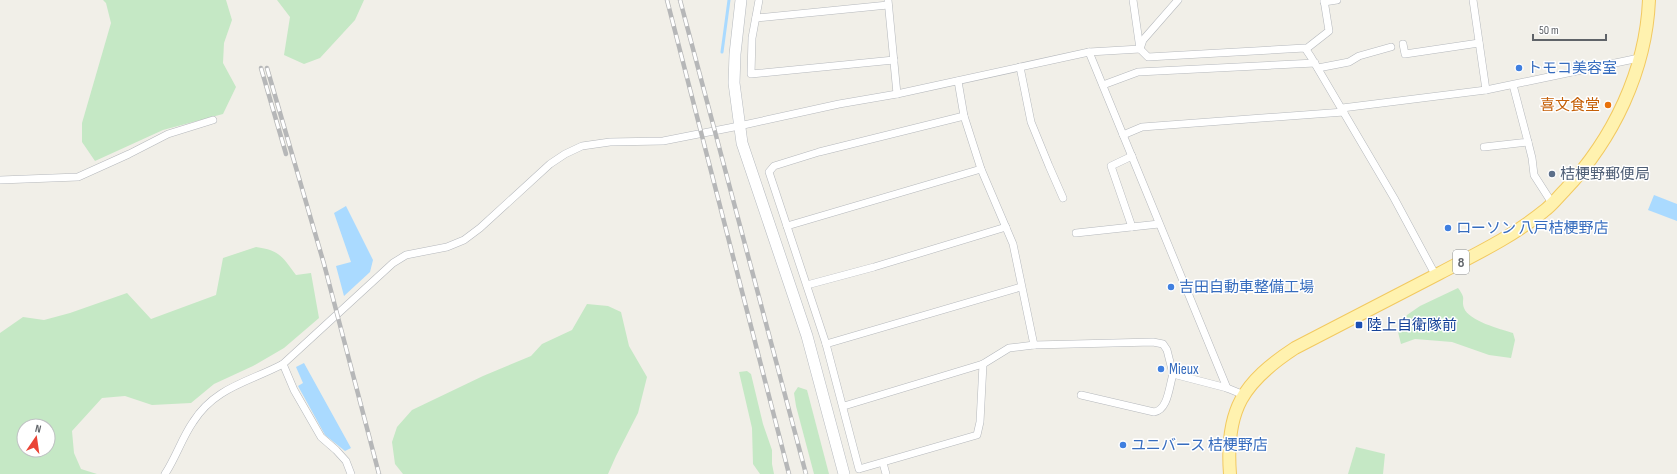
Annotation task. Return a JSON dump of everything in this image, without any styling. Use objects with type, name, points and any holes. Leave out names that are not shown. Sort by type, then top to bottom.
[{"type":"main road","name":"8","points":[[1230,474],[1228,451],[1230,433],[1236,413],[1244,395],[1255,379],[1273,363],[1295,348],[1508,238],[1545,211],[1574,180],[1606,137],[1630,86],[1639,58],[1649,0]]},
{"type":"street","points":[[742,0],[735,54],[735,76],[739,126],[742,143],[807,336],[844,474]]},
{"type":"street","points":[[758,0],[752,38],[751,74],[894,60]]},
{"type":"street","points":[[1133,0],[1140,48],[1148,57],[1306,49],[1329,31],[1324,1],[1337,0]]},
{"type":"street","points":[[1140,48],[1143,40],[1178,0]]},
{"type":"street","points":[[1473,0],[1486,90]]},
{"type":"street","points":[[756,18],[888,3],[897,94]]},
{"type":"street","points":[[1403,44],[1405,54],[1444,50],[1479,43]]},
{"type":"street","points":[[1103,86],[1138,72],[1317,66],[1349,62],[1359,56],[1391,47]]},
{"type":"street","points":[[166,474],[193,422],[210,402],[231,387],[266,373],[283,364],[393,263],[406,255],[447,247],[464,240],[480,228],[550,164],[565,154],[582,146],[610,142],[663,141],[839,104],[897,94],[1089,52],[1140,48]]},
{"type":"street","points":[[1306,49],[1394,198],[1436,276]]},
{"type":"street","points":[[1089,52],[1227,388]]},
{"type":"street","points":[[1123,135],[1142,127],[1343,110],[1486,90],[1639,58]]},
{"type":"street","points":[[1020,67],[1032,122],[1063,198]]},
{"type":"street","points":[[958,81],[964,116],[981,169],[1013,244],[1034,345]]},
{"type":"street","points":[[1513,85],[1532,158],[1534,175],[1552,203]]},
{"type":"street","points":[[964,116],[871,138],[774,166],[769,172],[808,285],[826,344],[844,406],[859,469],[977,435],[980,422],[983,364]]},
{"type":"street","points":[[0,180],[78,177],[129,154],[168,134],[213,120]]},
{"type":"street","points":[[1484,147],[1528,142]]},
{"type":"street","points":[[1132,156],[1111,166],[1132,227]]},
{"type":"street","points":[[787,226],[981,169]]},
{"type":"street","points":[[1076,233],[1159,224]]},
{"type":"street","points":[[808,285],[874,267],[1006,227]]},
{"type":"street","points":[[826,344],[1021,287]]},
{"type":"street","points":[[844,406],[983,364],[1009,348],[1034,345],[1153,342],[1163,344],[1167,350],[1173,374],[1164,407],[1159,411],[1154,412],[1081,395]]},
{"type":"street","points":[[283,364],[294,390],[321,436],[346,461],[351,474]]},
{"type":"street","points":[[1173,374],[1227,388],[1244,395]]},
{"type":"street","points":[[883,463],[886,474]]},
{"type":"green space","points":[[103,0],[226,0],[232,20],[224,43],[223,63],[236,87],[223,114],[163,130],[95,161],[82,142],[82,123],[111,23],[106,3]]},
{"type":"green space","points":[[277,0],[364,0],[355,20],[320,58],[304,64],[284,55],[290,17]]},
{"type":"green space","points":[[256,247],[264,248],[271,250],[280,256],[296,275],[311,273],[319,318],[284,348],[253,366],[214,384],[191,403],[152,405],[125,396],[102,398],[72,431],[74,453],[81,469],[97,474],[0,474],[0,333],[23,317],[44,320],[70,313],[127,293],[151,319],[216,295],[223,258]]},
{"type":"green space","points":[[1458,288],[1463,297],[1463,305],[1467,313],[1478,321],[1513,333],[1515,340],[1511,358],[1489,355],[1452,342],[1415,339],[1401,344],[1398,332],[1407,315],[1420,306]]},
{"type":"green space","points":[[587,304],[608,306],[621,312],[629,346],[647,377],[638,413],[608,474],[403,474],[395,464],[392,442],[397,427],[412,410],[483,376],[531,356],[542,344],[572,330]]},
{"type":"green space","points":[[747,371],[751,374],[763,424],[772,450],[774,474],[760,474],[753,464],[752,428],[739,372]]},
{"type":"green space","points":[[798,387],[807,390],[829,474],[814,474],[796,406],[794,393]]},
{"type":"green space","points":[[1356,447],[1385,454],[1383,474],[1348,474]]},
{"type":"water","points":[[1654,195],[1677,204],[1677,221],[1648,210]]},
{"type":"water","points":[[346,206],[373,260],[370,272],[344,296],[336,266],[351,262],[334,213]]},
{"type":"water","points":[[304,363],[351,448],[345,451],[325,435],[298,386],[303,383],[296,367]]},
{"type":"waterway","points":[[722,52],[729,0]]},
{"type":"railway","points":[[667,0],[789,474]]},
{"type":"railway","points":[[680,0],[806,474]]},
{"type":"railway","points":[[261,68],[286,154]]},
{"type":"railway","points":[[267,68],[324,264],[379,474]]},
{"type":"place","name":"トモコ美容室","points":[[1519,68]]},
{"type":"place","name":"喜文食堂","points":[[1608,105]]},
{"type":"place","name":"桔梗野郵便局","points":[[1552,174]]},
{"type":"place","name":"ローソン 八戸桔梗野店","points":[[1448,228]]},
{"type":"place","name":"吉田自動車整備工場","points":[[1171,287]]},
{"type":"place","name":"陸上自衛隊前","points":[[1359,325]]},
{"type":"place","name":"Mieux","points":[[1161,369]]},
{"type":"place","name":"ユニバース 桔梗野店","points":[[1123,445]]}]
